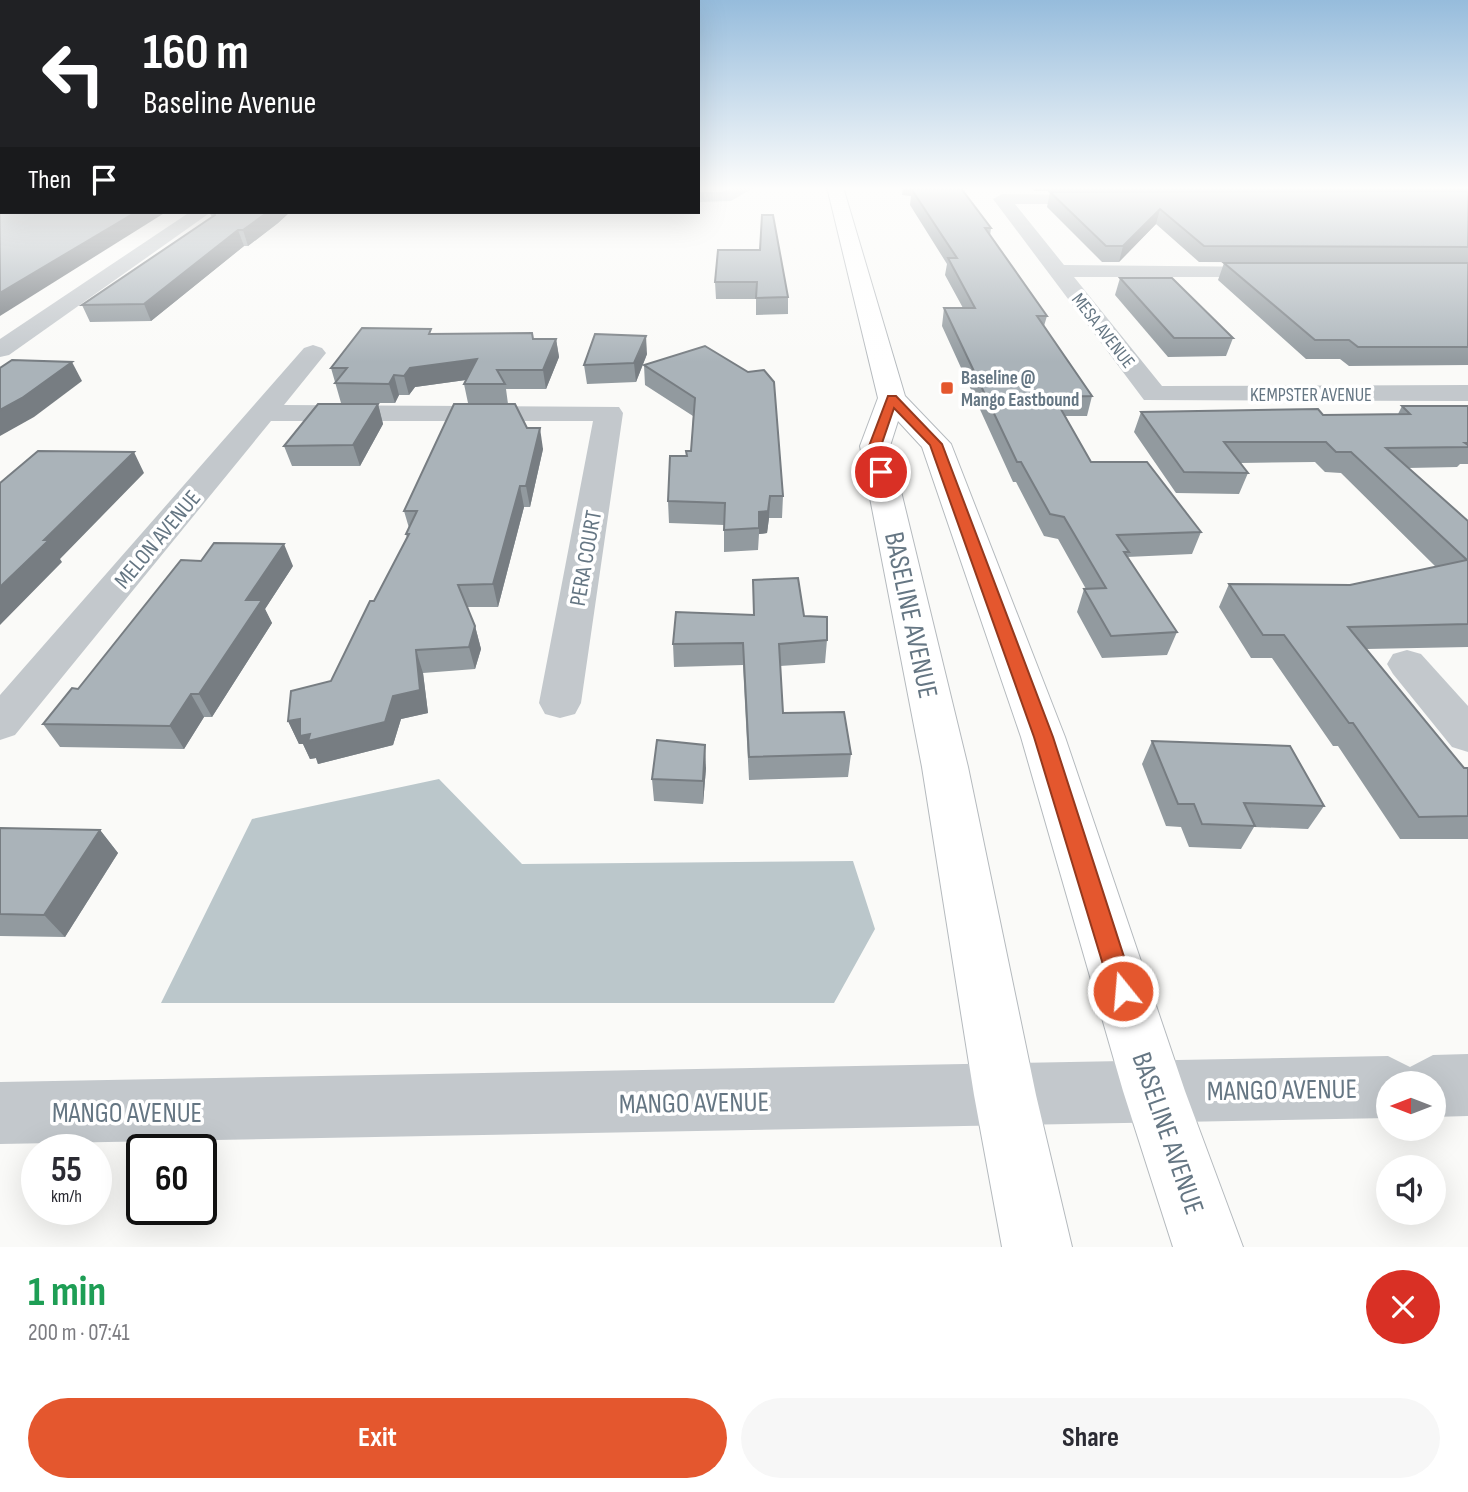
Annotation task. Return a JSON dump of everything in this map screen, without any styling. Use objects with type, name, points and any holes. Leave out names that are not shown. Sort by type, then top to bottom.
[{"type":"main road","name":"BASELINE AVENUE","points":[[851,245],[892,398],[936,444],[1044,737],[1154,1091],[1208,1247]]},
{"type":"main road","name":"BASELINE AVENUE","points":[[892,398],[875,446],[945,767],[1005,1095],[1037,1247]]},
{"type":"street","points":[[0,350],[153,245]]},
{"type":"street","name":"MESA AVENUE","points":[[1038,245],[1154,394]]},
{"type":"street","points":[[1058,271],[1287,271]]},
{"type":"street","name":"MELON AVENUE","points":[[0,724],[313,354]]},
{"type":"street","name":"KEMPSTER AVENUE","points":[[1154,394],[1468,393]]},
{"type":"street","name":"PERA COURT","points":[[263,413],[609,413],[560,703]]},
{"type":"street","points":[[1407,664],[1468,735]]},
{"type":"street","points":[[1446,1086],[1468,1085]]},
{"type":"street","name":"MANGO AVENUE","points":[[0,1113],[244,1111],[1376,1087]]},
{"type":"shaded area","points":[[439,779],[522,864],[853,861],[875,929],[834,1003],[161,1003],[252,819]]},
{"type":"building","points":[[0,245],[80,245],[0,293]]},
{"type":"building","points":[[170,245],[219,245],[144,304],[82,305]]},
{"type":"building","points":[[760,245],[779,245],[788,297],[756,298],[757,282],[715,282],[718,250],[760,250]]},
{"type":"building","points":[[949,245],[997,245],[1047,316],[1037,316],[1092,396],[1054,397],[1091,462],[1147,462],[1201,532],[1117,535],[1129,552],[1124,552],[1177,632],[1111,636],[1084,589],[1106,588],[1064,517],[1050,514],[1021,462],[1017,462],[944,308],[975,308],[948,258],[957,258]]},
{"type":"building","points":[[1468,245],[1468,247],[1204,246]]},
{"type":"building","points":[[1224,263],[1468,263],[1468,347],[1358,347],[1349,340],[1315,340]]},
{"type":"building","points":[[1120,278],[1172,278],[1233,338],[1174,338]]},
{"type":"building","points":[[362,328],[431,329],[429,334],[532,333],[533,339],[556,339],[543,370],[497,370],[505,384],[464,384],[477,359],[410,368],[404,376],[394,375],[389,384],[335,383],[347,368],[331,368]]},
{"type":"building","points":[[595,334],[646,336],[634,363],[584,365]]},
{"type":"building","points":[[705,346],[748,372],[764,370],[774,382],[783,496],[770,496],[768,511],[759,512],[759,528],[724,530],[725,503],[668,501],[670,456],[687,456],[686,451],[691,451],[695,398],[644,365]]},
{"type":"building","points":[[12,360],[72,362],[22,398],[0,410],[0,368]]},
{"type":"building","points":[[318,404],[378,404],[353,445],[284,446]]},
{"type":"building","points":[[454,404],[515,404],[527,428],[540,428],[526,486],[520,486],[493,584],[458,585],[475,626],[469,647],[416,650],[420,690],[393,696],[385,722],[308,741],[310,734],[300,736],[300,719],[288,721],[291,691],[331,681],[370,601],[374,601],[409,534],[406,534],[417,511],[404,511]]},
{"type":"building","points":[[1402,406],[1468,406],[1468,443],[1465,443],[1468,447],[1386,448],[1468,521],[1468,624],[1348,627],[1464,768],[1468,768],[1468,816],[1419,817],[1353,723],[1349,723],[1284,635],[1263,635],[1229,584],[1350,585],[1467,560],[1351,452],[1336,452],[1326,442],[1224,442],[1248,473],[1184,472],[1141,412],[1318,409],[1323,415],[1410,414]]},
{"type":"building","points":[[38,451],[134,452],[0,587],[0,483]]},
{"type":"building","points":[[214,543],[284,544],[246,600],[262,600],[199,694],[191,694],[170,726],[43,724],[72,688],[78,689],[181,560],[201,561]]},
{"type":"building","points":[[798,578],[804,616],[827,617],[827,640],[779,644],[783,713],[844,712],[851,754],[749,757],[743,643],[673,644],[676,612],[754,615],[753,580]]},
{"type":"building","points":[[657,740],[705,745],[703,781],[652,779]]},
{"type":"building","points":[[1152,741],[1290,746],[1324,806],[1244,803],[1255,826],[1202,824],[1194,804],[1178,804]]},
{"type":"building","points":[[0,828],[100,830],[44,915],[0,914]]},
{"type":"place","name":"Baseline @ Mango Eastbound","points":[[947,388]]},
{"type":"route","points":[[881,472],[875,446],[892,398],[936,444],[1044,737],[1123,991]]}]
